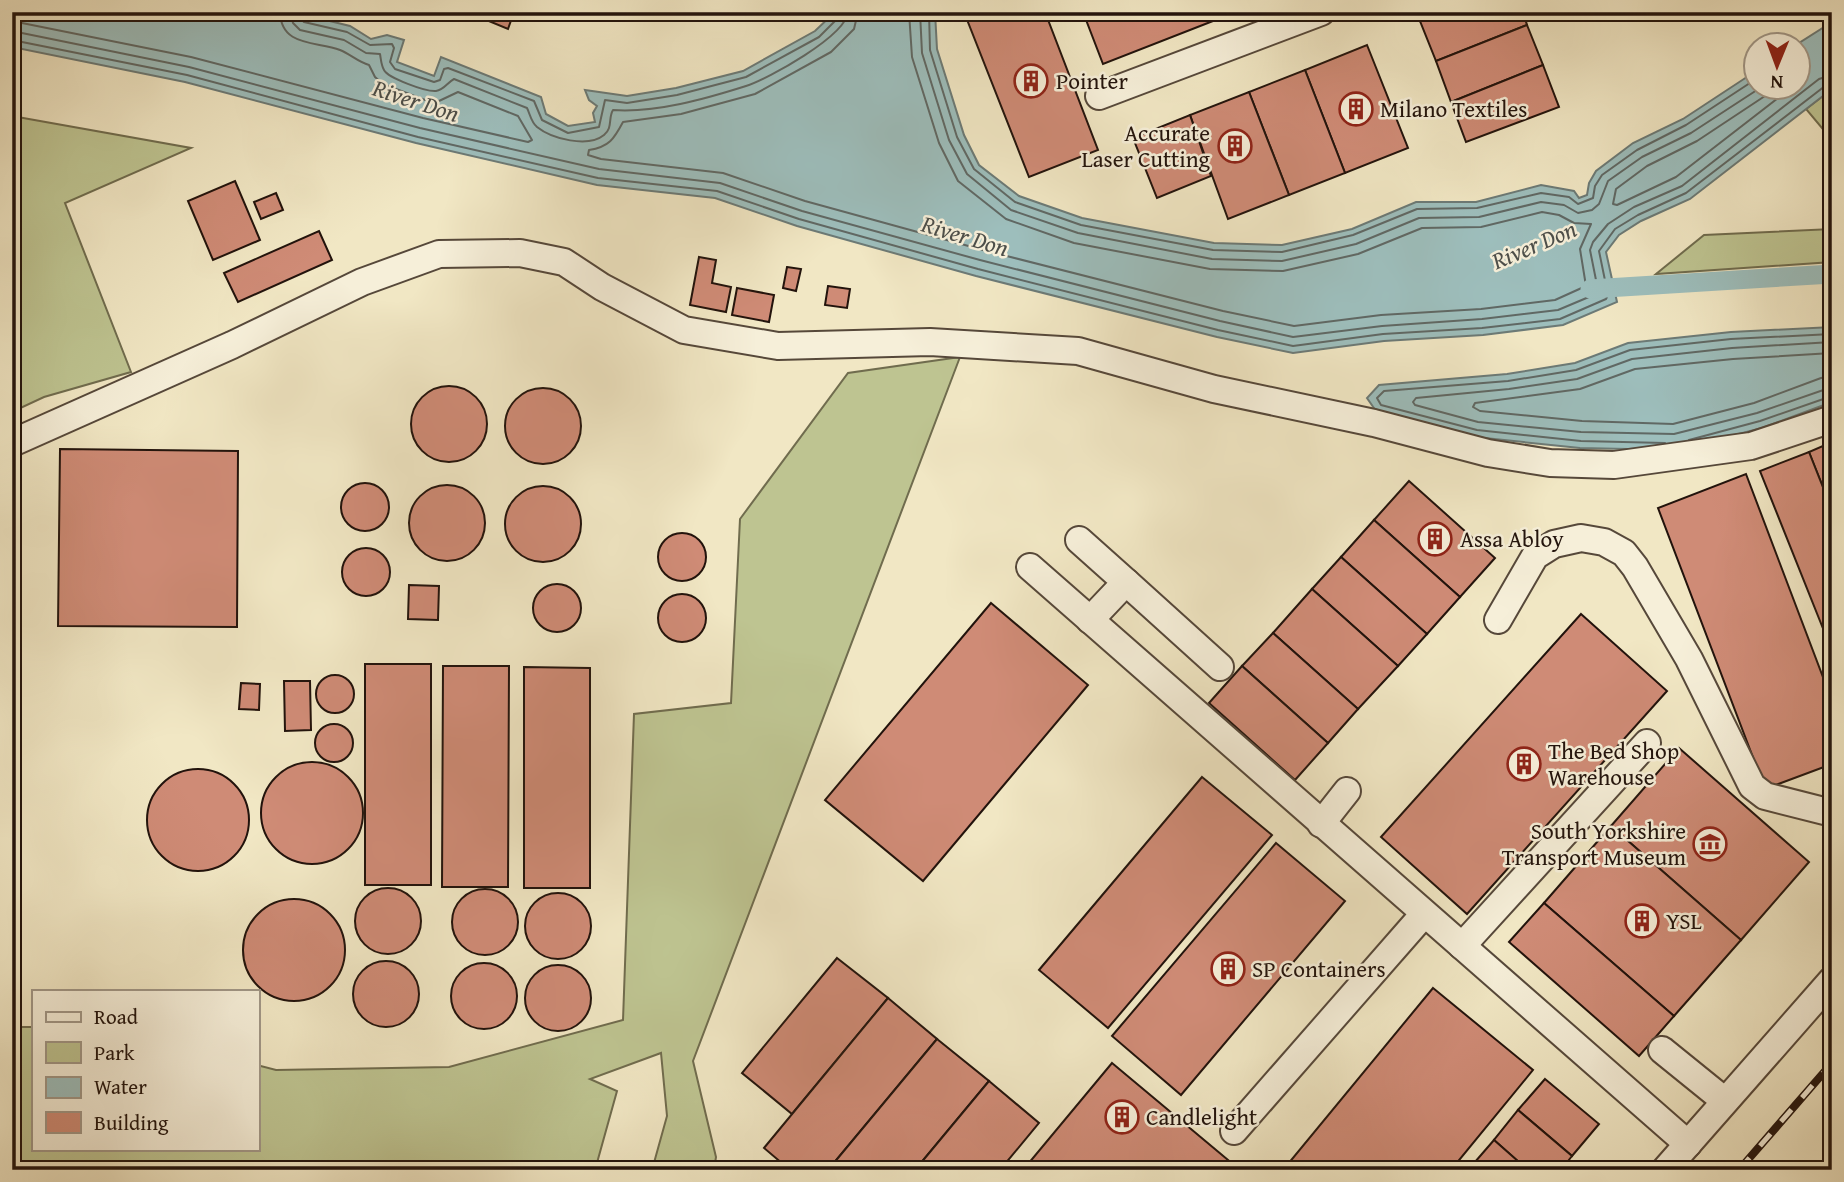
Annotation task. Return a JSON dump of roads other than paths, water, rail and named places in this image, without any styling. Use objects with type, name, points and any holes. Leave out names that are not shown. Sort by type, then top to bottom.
[{"type":"street","points":[[1099,96],[1321,12]]},
{"type":"street","points":[[12,443],[232,345],[362,282],[439,254],[520,253],[564,262],[602,287],[684,330],[778,346],[930,342],[1078,351],[1214,388],[1374,423],[1488,453],[1550,463],[1614,466],[1751,446],[1832,419]]},
{"type":"street","points":[[1498,620],[1535,555],[1554,544],[1581,538],[1604,542],[1624,553],[1689,659],[1752,786],[1765,796],[1832,813]]},
{"type":"street","points":[[1079,540],[1220,667]]},
{"type":"street","points":[[1030,567],[1688,1144]]},
{"type":"street","points":[[1090,620],[1126,582]]},
{"type":"street","points":[[1462,946],[1647,743]]},
{"type":"street","points":[[1321,824],[1347,791]]},
{"type":"street","points":[[1234,1131],[1423,914]]},
{"type":"street","points":[[1665,1170],[1832,980]]},
{"type":"street","points":[[1662,1050],[1725,1101]]},
{"type":"water","name":"River Don","points":[[12,12],[293,12],[350,26],[371,39],[387,35],[404,40],[397,62],[434,76],[441,57],[541,97],[546,114],[568,126],[595,122],[593,113],[597,106],[589,100],[585,90],[627,96],[676,88],[743,71],[815,31],[835,12],[935,12],[937,49],[964,135],[979,165],[1019,196],[1082,218],[1214,243],[1282,245],[1352,229],[1416,202],[1476,202],[1541,185],[1574,191],[1579,198],[1587,195],[1589,183],[1596,171],[1633,143],[1683,119],[1742,80],[1742,102],[1812,102],[1812,35],[1832,22],[1832,89],[1690,199],[1641,221],[1619,235],[1606,252],[1617,302],[1563,325],[1483,335],[1384,341],[1293,353],[1217,337],[976,276],[797,226],[715,198],[597,185],[416,143],[185,82],[12,47]]},
{"type":"water","points":[[1832,327],[1832,402],[1762,428],[1676,450],[1580,448],[1475,437],[1376,411],[1367,398],[1379,385],[1507,374],[1575,363],[1628,343],[1731,332]]},
{"type":"waterway","points":[[1590,289],[1832,274]]},
{"type":"railway","points":[[1739,1170],[1832,1063]]},
{"type":"place","name":"Pointer","points":[[1031,81]]},
{"type":"place","name":"Milano Textiles","points":[[1356,109]]},
{"type":"place","name":"Accurate Laser Cutting","points":[[1235,146]]},
{"type":"place","name":"Assa Abloy","points":[[1435,539]]},
{"type":"place","name":"The Bed Shop Warehouse","points":[[1524,764]]},
{"type":"place","name":"South Yorkshire Transport Museum","points":[[1710,844]]},
{"type":"place","name":"YSL","points":[[1642,921]]},
{"type":"place","name":"SP Containers","points":[[1228,969]]},
{"type":"place","name":"Candlelight","points":[[1122,1117]]}]
